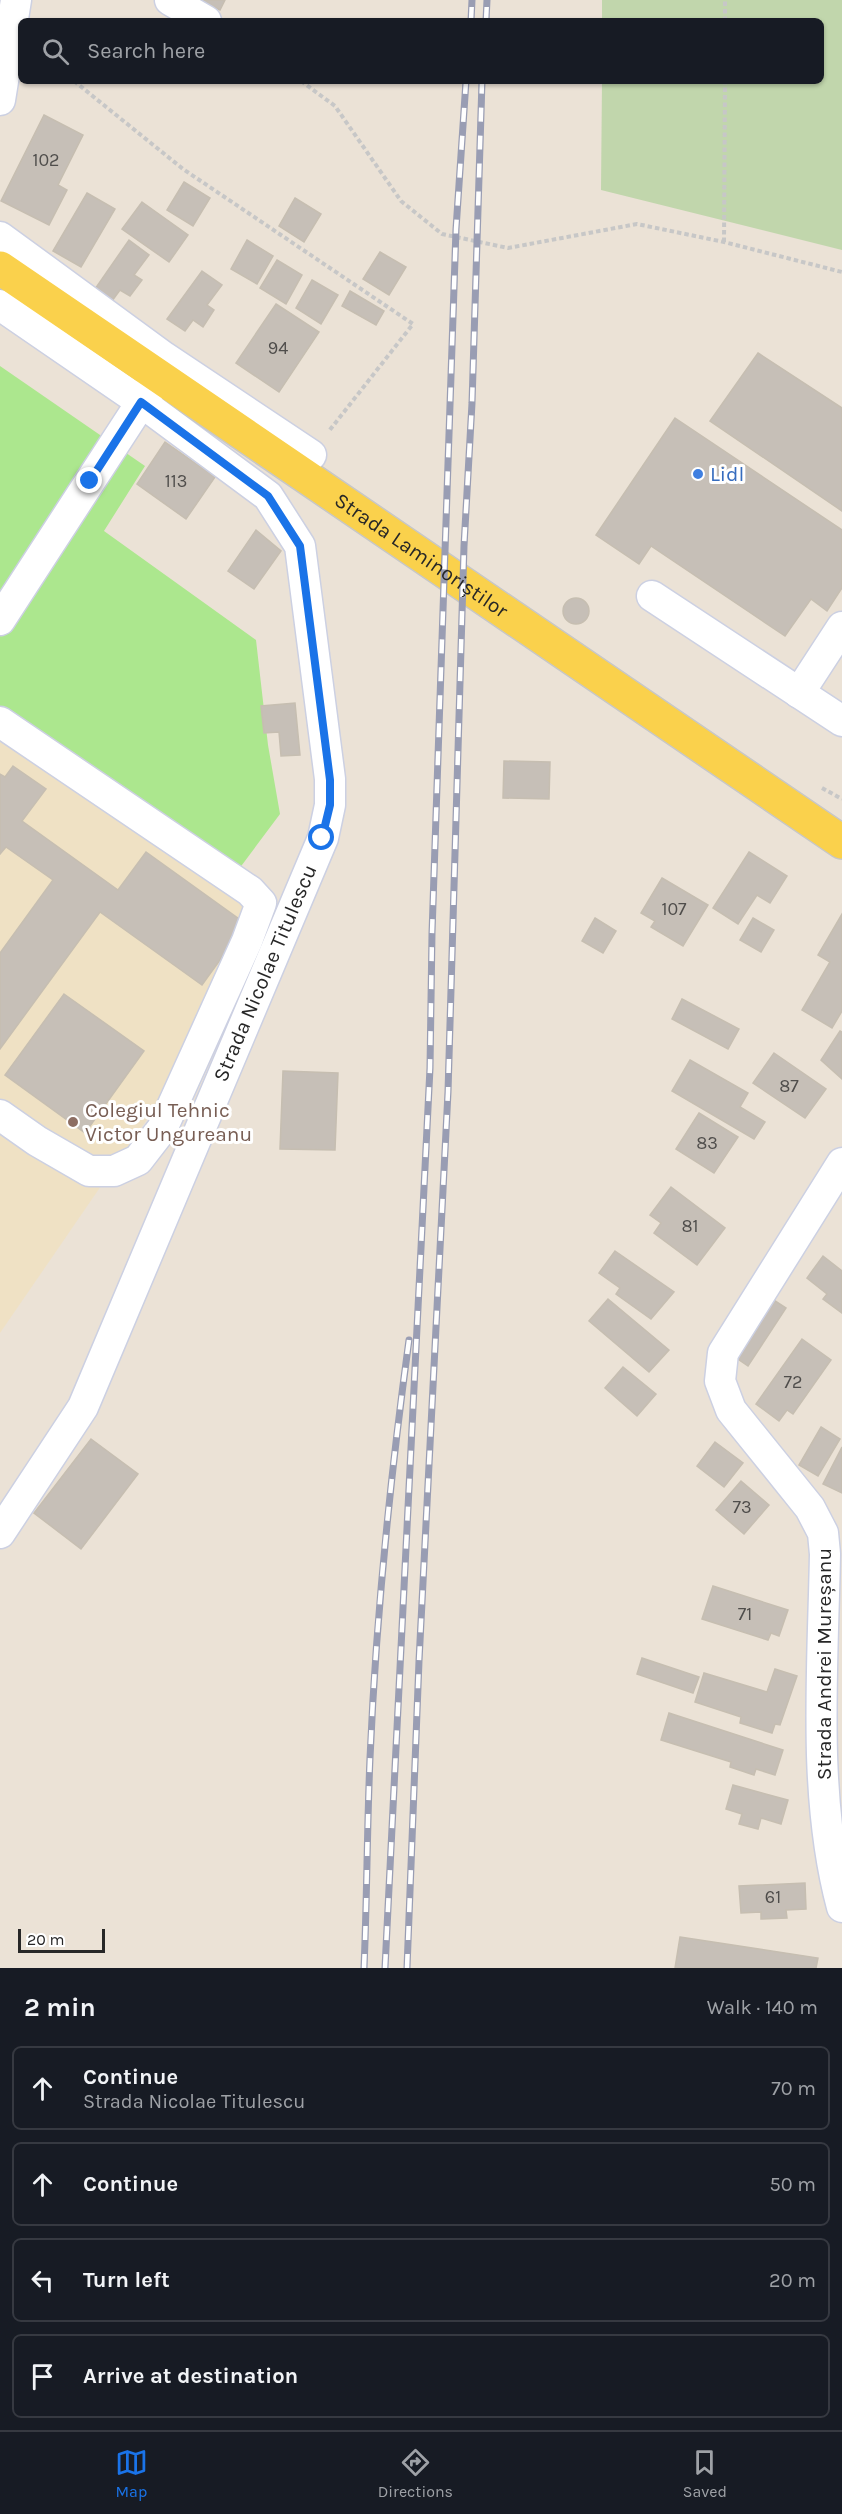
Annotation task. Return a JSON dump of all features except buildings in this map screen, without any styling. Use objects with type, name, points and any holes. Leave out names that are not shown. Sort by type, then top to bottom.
[{"type":"main road","name":"Strada Laminoriștilor","points":[[0,268],[150,389],[842,842]]},
{"type":"street","points":[[0,100],[16,0]]},
{"type":"street","points":[[170,0],[201,18]]},
{"type":"street","points":[[0,237],[164,357],[311,455]]},
{"type":"street","points":[[0,304],[150,389],[0,620]]},
{"type":"street","name":"Strada Nicolae Titulescu","points":[[0,1533],[83,1407],[322,838],[330,805],[330,780],[300,546],[268,496],[150,389]]},
{"type":"street","points":[[652,596],[842,721]]},
{"type":"street","points":[[799,693],[842,627]]},
{"type":"street","points":[[0,722],[250,891],[261,903],[247,941],[162,1129],[138,1160],[114,1171],[89,1171],[37,1141],[0,1115]]},
{"type":"street","name":"Strada Andrei Mureșanu","points":[[842,1163],[723,1353],[720,1381],[730,1410],[810,1508],[832,1539],[825,1554],[822,1720],[825,1803],[842,1907]]},
{"type":"path","points":[[725,18],[726,0]]},
{"type":"path","points":[[78,84],[183,169],[413,324],[311,455]]},
{"type":"path","points":[[305,84],[335,106],[400,201],[442,234],[508,248],[637,224],[724,242],[842,272]]},
{"type":"path","points":[[724,242],[725,84]]},
{"type":"shaded area","name":"Colegiul Tehnic Victor Ungureanu","points":[[0,706],[290,911],[0,1333]]},
{"type":"green space","points":[[602,0],[842,0],[842,250],[601,190],[602,84],[824,84],[824,18],[602,18]]},
{"type":"green space","points":[[0,366],[145,466],[104,531],[256,640],[268,745],[280,814],[236,873],[0,706]]},
{"type":"railway","points":[[471,18],[472,0]]},
{"type":"railway","points":[[486,18],[487,0]]},
{"type":"railway","points":[[385,1968],[430,1068],[432,933],[456,229],[466,84]]},
{"type":"railway","points":[[407,1968],[419,1661],[448,1092],[464,546],[472,403],[482,84]]},
{"type":"railway","points":[[364,1968],[370,1758],[376,1653],[390,1496],[409,1340]]},
{"type":"place","name":"Lidl","points":[[698,474]]},
{"type":"place","name":"Colegiul Tehnic Victor Ungureanu","points":[[73,1122]]},
{"type":"route","points":[[90,481],[141,402],[268,496],[300,546],[330,780],[330,805],[322,838]]}]
